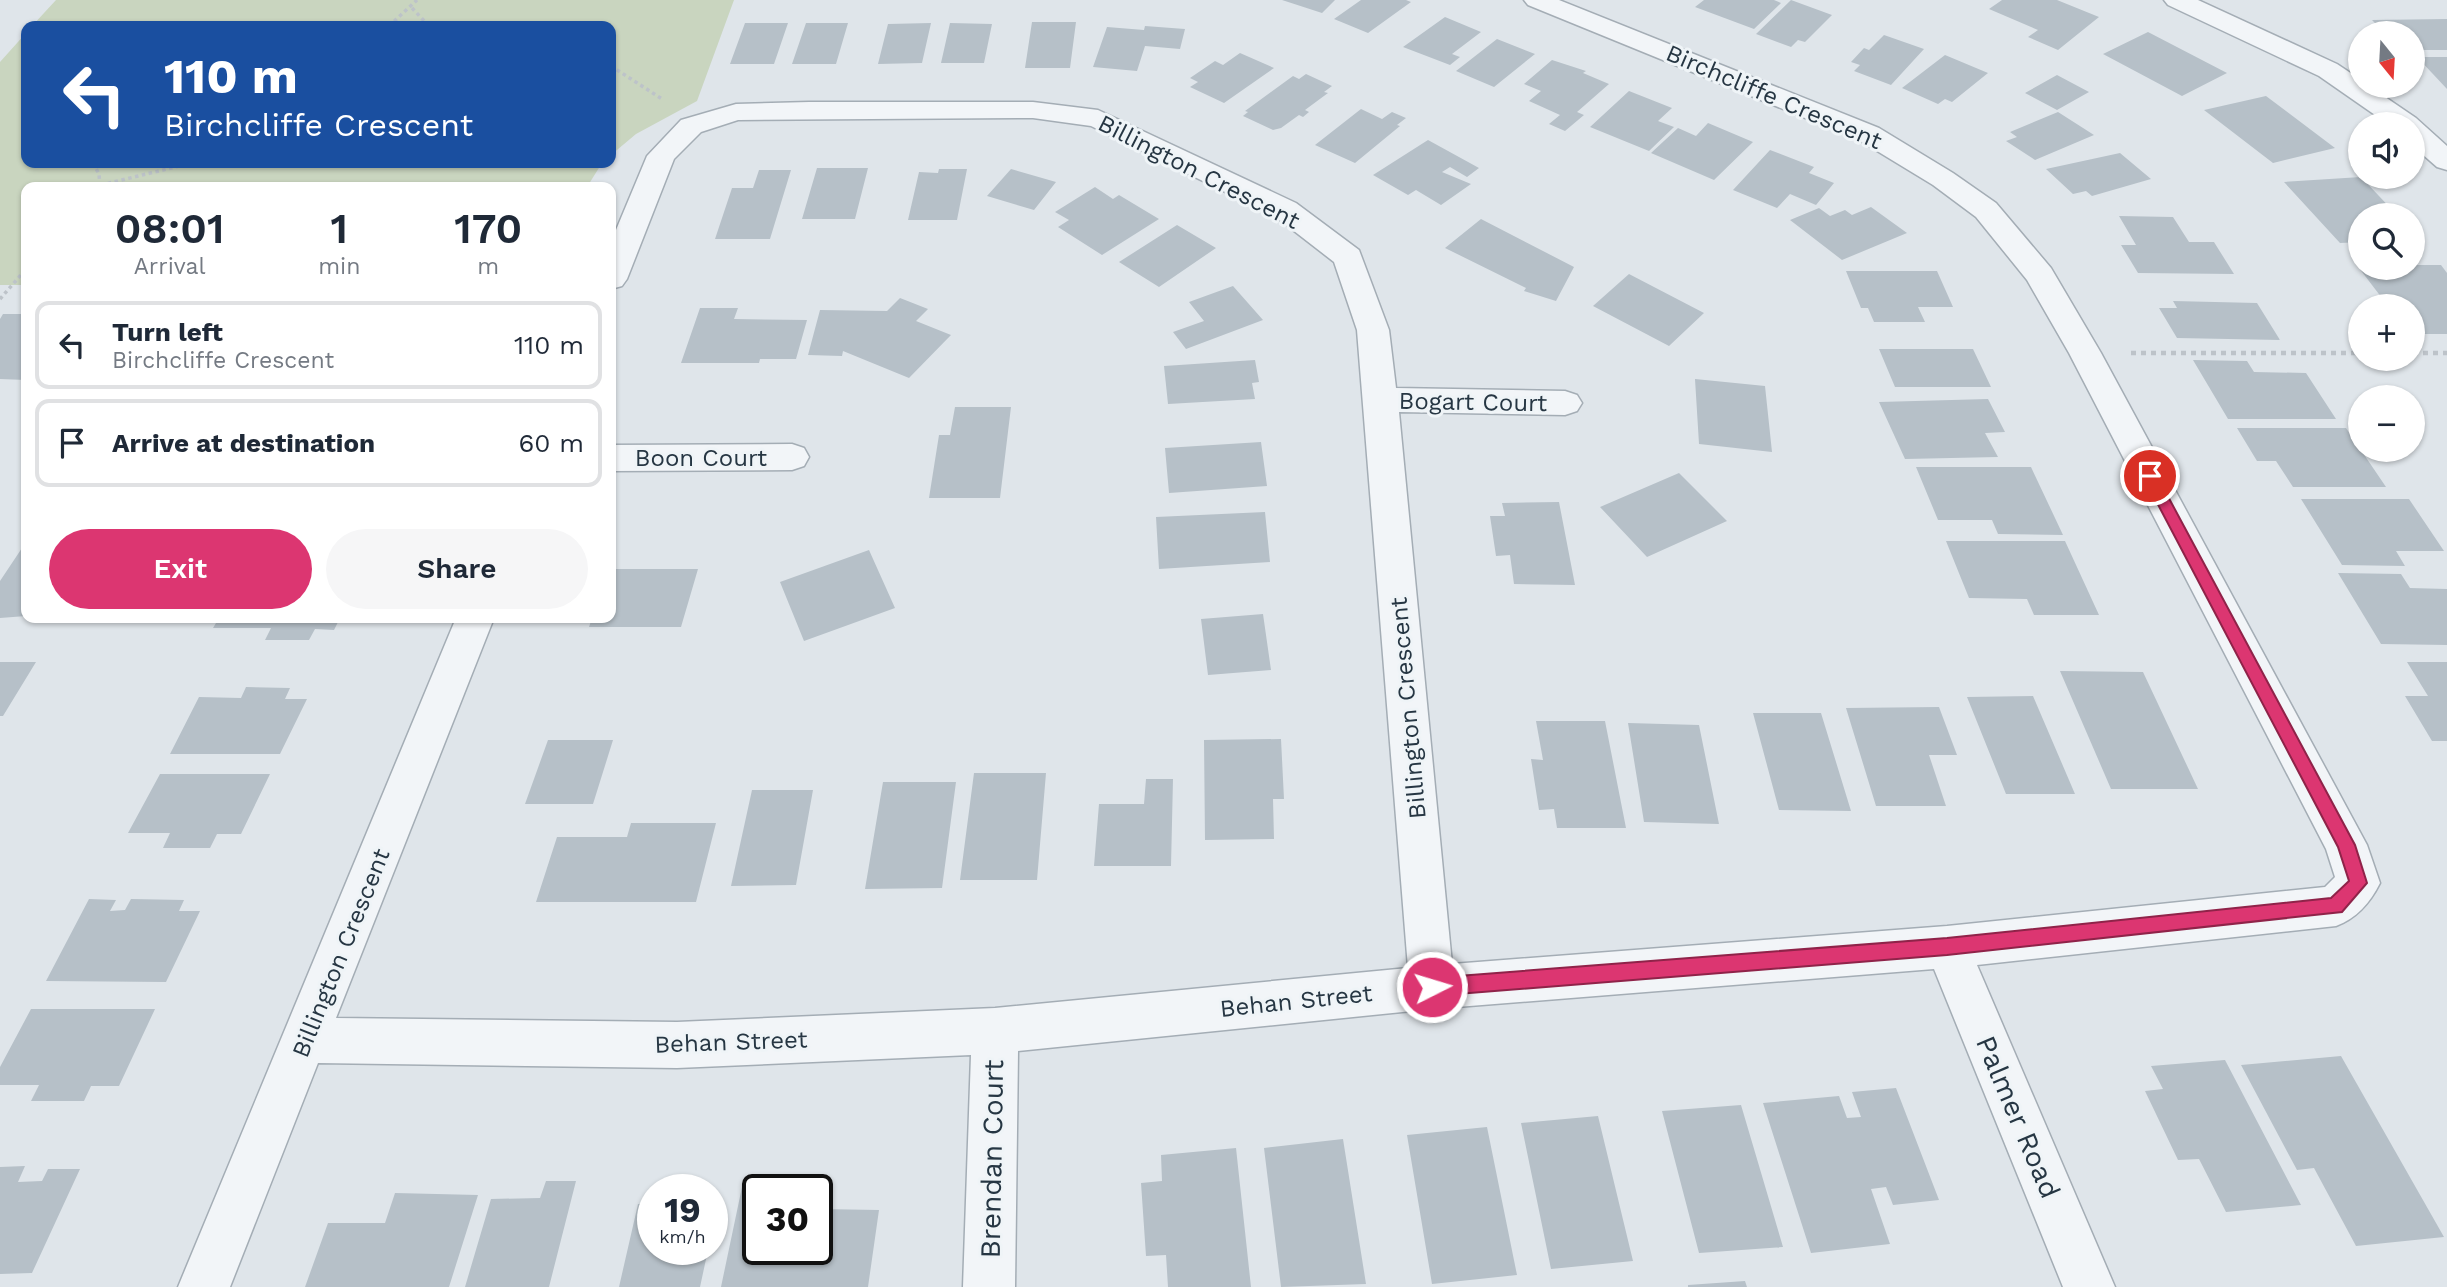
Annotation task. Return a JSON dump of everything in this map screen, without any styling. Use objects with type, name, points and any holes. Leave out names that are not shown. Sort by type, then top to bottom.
[{"type":"street","name":"Birchcliffe Crescent","points":[[1537,0],[1599,9],[1869,134],[1943,179],[1986,210],[2040,275],[2085,353],[2346,845],[2358,883]]},
{"type":"street","points":[[2177,0],[2328,70],[2389,112]]},
{"type":"street","name":"Billington Crescent","points":[[616,266],[660,156],[691,126],[736,112],[809,110],[1033,110],[1098,118],[1286,210],[1348,257],[1373,330],[1432,987]]},
{"type":"street","points":[[2425,142],[2447,161]]},
{"type":"street","name":"Bogart Court","points":[[1381,401],[1565,403]]},
{"type":"street","name":"Boon Court","points":[[616,458],[792,457]]},
{"type":"street","name":"Billington Crescent","points":[[204,1287],[473,623]]},
{"type":"street","name":"Behan Street","points":[[306,1040],[677,1045],[995,1031],[1432,987],[1947,947],[2336,906],[2358,883]]},
{"type":"street","name":"Palmer Road","points":[[1947,947],[2089,1287]]},
{"type":"street","name":"Brendan Court","points":[[989,1287],[995,1031]]},
{"type":"path","points":[[395,21],[412,8],[417,0]]},
{"type":"path","points":[[412,8],[424,21]]},
{"type":"path","points":[[616,69],[667,102],[691,126]]},
{"type":"path","points":[[116,182],[172,168]]},
{"type":"path","points":[[0,299],[21,275]]},
{"type":"path","points":[[2085,353],[2348,353]]},
{"type":"path","points":[[2425,353],[2447,353]]},
{"type":"green space","points":[[56,0],[734,0],[697,101],[636,134],[616,151],[616,21],[37,21]]},
{"type":"green space","points":[[21,39],[21,168],[599,168],[590,182],[21,182],[21,285],[0,285],[0,62]]},
{"type":"building","points":[[1282,0],[1335,0],[1322,13]]},
{"type":"building","points":[[1361,0],[1411,2],[1368,33],[1334,19]]},
{"type":"building","points":[[1704,0],[1774,0],[1781,3],[1754,29],[1695,7]]},
{"type":"building","points":[[1791,0],[1832,15],[1805,42],[1798,40],[1791,47],[1756,34]]},
{"type":"building","points":[[2002,0],[2057,0],[2099,17],[2058,50],[2028,37],[2038,30],[1989,9]]},
{"type":"building","points":[[1445,17],[1481,32],[1452,54],[1460,57],[1450,65],[1403,47]]},
{"type":"building","points":[[2447,19],[2447,50],[2426,50],[2426,21],[2372,20]]},
{"type":"building","points":[[1032,22],[1076,22],[1070,68],[1025,68]]},
{"type":"building","points":[[745,23],[788,23],[774,64],[730,64]]},
{"type":"building","points":[[806,23],[848,23],[836,64],[792,64]]},
{"type":"building","points":[[931,23],[922,63],[878,64],[888,24]]},
{"type":"building","points":[[950,23],[992,24],[984,63],[941,63]]},
{"type":"building","points":[[1145,26],[1185,29],[1180,49],[1145,46],[1137,71],[1093,67],[1107,27],[1144,30]]},
{"type":"building","points":[[2148,32],[2227,73],[2182,96],[2103,54]]},
{"type":"building","points":[[1884,35],[1924,49],[1891,85],[1854,71],[1860,65],[1851,62],[1864,48],[1869,50]]},
{"type":"building","points":[[1497,39],[1535,54],[1494,87],[1456,71]]},
{"type":"building","points":[[1240,53],[1274,68],[1224,103],[1190,87],[1198,82],[1190,78],[1215,61],[1223,65]]},
{"type":"building","points":[[1945,55],[1988,73],[1952,102],[1945,99],[1938,104],[1902,88]]},
{"type":"building","points":[[2426,57],[2447,57],[2447,89],[2426,67]]},
{"type":"building","points":[[1552,60],[1586,71],[1583,73],[1609,84],[1577,112],[1584,115],[1565,131],[1549,124],[1560,115],[1529,101],[1541,91],[1524,84]]},
{"type":"building","points":[[1306,74],[1332,86],[1324,92],[1328,93],[1305,110],[1309,112],[1303,117],[1299,115],[1281,128],[1273,130],[1243,116],[1248,112],[1245,111],[1293,76],[1299,79]]},
{"type":"building","points":[[2057,75],[2089,92],[2057,110],[2025,93]]},
{"type":"building","points":[[1629,91],[1672,108],[1658,121],[1674,127],[1649,151],[1590,127]]},
{"type":"building","points":[[2266,96],[2335,148],[2273,163],[2204,110]]},
{"type":"building","points":[[1361,109],[1382,119],[1392,112],[1406,118],[1355,163],[1315,145]]},
{"type":"building","points":[[2058,112],[2094,135],[2035,160],[2006,141],[2017,137],[2010,132]]},
{"type":"building","points":[[1708,123],[1753,142],[1714,180],[1651,153],[1678,128],[1696,136]]},
{"type":"building","points":[[1428,140],[1479,168],[1467,177],[1450,167],[1442,172],[1471,184],[1441,205],[1416,190],[1408,195],[1373,175]]},
{"type":"building","points":[[1770,150],[1814,167],[1809,173],[1834,183],[1816,205],[1790,194],[1777,208],[1733,190]]},
{"type":"building","points":[[2120,153],[2151,179],[2092,196],[2086,191],[2073,194],[2046,169]]},
{"type":"building","points":[[817,168],[868,168],[855,219],[802,219]]},
{"type":"building","points":[[939,169],[967,169],[957,220],[908,220],[919,172],[938,173]]},
{"type":"building","points":[[1011,169],[1056,182],[1034,210],[987,196]]},
{"type":"building","points":[[759,170],[791,170],[770,239],[715,239],[732,188],[753,188]]},
{"type":"building","points":[[2348,178],[2348,189],[2372,189],[2386,203],[2348,203],[2348,243],[2340,243],[2284,182]]},
{"type":"building","points":[[1095,187],[1113,199],[1119,195],[1159,219],[1102,255],[1058,227],[1069,220],[1055,212]]},
{"type":"building","points":[[1871,207],[1907,233],[1842,260],[1790,220],[1819,208],[1830,216],[1845,210],[1852,215]]},
{"type":"building","points":[[2119,216],[2173,217],[2189,242],[2214,242],[2234,274],[2138,273],[2121,245],[2136,245]]},
{"type":"building","points":[[1481,219],[1574,267],[1556,301],[1524,291],[1526,288],[1445,248]]},
{"type":"building","points":[[1177,225],[1216,248],[1159,287],[1119,262]]},
{"type":"building","points":[[2425,265],[2441,265],[2447,273],[2447,334],[2425,334],[2425,294],[2379,294],[2368,280],[2425,280]]},
{"type":"building","points":[[1846,271],[1937,271],[1953,307],[1918,307],[1925,322],[1874,322],[1868,308],[1861,308]]},
{"type":"building","points":[[1629,274],[1704,313],[1669,346],[1593,306]]},
{"type":"building","points":[[1233,286],[1263,320],[1186,349],[1173,332],[1204,321],[1189,302]]},
{"type":"building","points":[[900,298],[928,309],[916,321],[951,335],[909,378],[843,351],[842,356],[808,355],[820,310],[887,311]]},
{"type":"building","points":[[2173,301],[2257,303],[2280,340],[2177,338],[2159,308],[2177,308]]},
{"type":"building","points":[[700,308],[738,308],[734,319],[807,320],[796,359],[760,359],[759,363],[681,363]]},
{"type":"building","points":[[3,314],[21,314],[21,380],[0,379],[0,319]]},
{"type":"building","points":[[1879,349],[1973,349],[1991,387],[1895,387]]},
{"type":"building","points":[[1255,360],[1259,382],[1252,383],[1255,399],[1168,404],[1164,366]]},
{"type":"building","points":[[2193,360],[2247,361],[2254,372],[2306,373],[2336,419],[2228,419]]},
{"type":"building","points":[[1695,379],[1765,386],[1772,452],[1699,444]]},
{"type":"building","points":[[1988,399],[2005,432],[1985,433],[1998,457],[1905,459],[1879,402]]},
{"type":"building","points":[[955,407],[1011,407],[1000,498],[929,498],[939,435],[950,435]]},
{"type":"building","points":[[2237,428],[2346,428],[2348,462],[2369,462],[2386,487],[2293,487],[2276,461],[2257,461]]},
{"type":"building","points":[[1261,442],[1267,486],[1169,493],[1165,448]]},
{"type":"building","points":[[1916,467],[2031,467],[2063,535],[1998,534],[1992,520],[1938,520]]},
{"type":"building","points":[[1679,473],[1727,521],[1647,557],[1600,507]]},
{"type":"building","points":[[2301,499],[2409,499],[2444,551],[2396,551],[2405,566],[2342,565]]},
{"type":"building","points":[[1559,502],[1575,585],[1514,584],[1510,555],[1496,556],[1490,516],[1505,516],[1502,503]]},
{"type":"building","points":[[1265,512],[1270,562],[1159,569],[1156,517]]},
{"type":"building","points":[[1946,541],[2065,541],[2099,615],[2034,615],[2027,599],[1969,598]]},
{"type":"building","points":[[21,550],[21,616],[0,618],[0,581]]},
{"type":"building","points":[[869,550],[895,608],[804,641],[780,582]]},
{"type":"building","points":[[616,569],[698,569],[681,627],[589,627],[590,623],[616,623]]},
{"type":"building","points":[[2338,573],[2401,574],[2410,588],[2447,589],[2447,645],[2381,644]]},
{"type":"building","points":[[1263,614],[1271,670],[1208,675],[1201,619]]},
{"type":"building","points":[[216,623],[338,623],[334,630],[315,629],[309,640],[265,640],[271,628],[213,628]]},
{"type":"building","points":[[0,662],[36,662],[3,716],[0,716]]},
{"type":"building","points":[[2407,662],[2447,662],[2447,741],[2432,741],[2405,696],[2428,696]]},
{"type":"building","points":[[2060,671],[2143,672],[2198,789],[2111,789]]},
{"type":"building","points":[[246,687],[290,688],[285,699],[307,699],[280,754],[170,754],[199,697],[241,698]]},
{"type":"building","points":[[2033,696],[2075,794],[2006,794],[1967,697]]},
{"type":"building","points":[[1939,707],[1957,755],[1929,755],[1946,806],[1876,806],[1846,708]]},
{"type":"building","points":[[1753,713],[1821,713],[1851,811],[1779,810]]},
{"type":"building","points":[[1536,721],[1605,721],[1626,828],[1557,828],[1554,809],[1539,810],[1531,759],[1543,760]]},
{"type":"building","points":[[1628,723],[1699,725],[1719,824],[1644,822]]},
{"type":"building","points":[[1281,739],[1284,799],[1273,799],[1274,839],[1205,840],[1204,740]]},
{"type":"building","points":[[548,740],[613,740],[593,804],[525,804]]},
{"type":"building","points":[[974,773],[1046,773],[1037,880],[960,880]]},
{"type":"building","points":[[160,774],[270,774],[241,834],[217,834],[210,848],[163,848],[170,833],[128,833]]},
{"type":"building","points":[[1146,779],[1173,779],[1171,866],[1094,866],[1099,804],[1144,804]]},
{"type":"building","points":[[883,782],[956,782],[942,888],[865,889]]},
{"type":"building","points":[[752,790],[813,790],[796,885],[731,886]]},
{"type":"building","points":[[631,823],[716,823],[696,902],[536,902],[557,837],[627,837]]},
{"type":"building","points":[[89,899],[116,900],[110,911],[125,910],[131,899],[184,900],[179,911],[200,911],[166,982],[46,981]]},
{"type":"building","points":[[31,1009],[155,1009],[119,1086],[91,1086],[84,1101],[31,1101],[39,1085],[0,1085],[0,1067]]},
{"type":"building","points":[[2341,1056],[2444,1237],[2356,1246],[2314,1168],[2297,1170],[2241,1065]]},
{"type":"building","points":[[2225,1060],[2301,1205],[2226,1212],[2199,1159],[2178,1160],[2145,1091],[2163,1089],[2151,1066]]},
{"type":"building","points":[[1896,1088],[1939,1200],[1893,1205],[1886,1187],[1871,1189],[1890,1244],[1811,1253],[1763,1103],[1839,1096],[1847,1118],[1861,1117],[1852,1092]]},
{"type":"building","points":[[1741,1105],[1783,1247],[1699,1253],[1662,1111]]},
{"type":"building","points":[[1598,1116],[1633,1261],[1551,1269],[1521,1123]]},
{"type":"building","points":[[1487,1127],[1517,1275],[1432,1284],[1407,1135]]},
{"type":"building","points":[[1343,1139],[1366,1284],[1281,1287],[1264,1148]]},
{"type":"building","points":[[1236,1148],[1251,1287],[1168,1287],[1166,1255],[1146,1256],[1141,1183],[1162,1181],[1161,1155]]},
{"type":"building","points":[[25,1166],[18,1182],[42,1181],[48,1169],[80,1169],[32,1273],[0,1274],[0,1167]]},
{"type":"building","points":[[546,1181],[576,1181],[549,1287],[465,1287],[491,1199],[540,1198]]},
{"type":"building","points":[[742,1187],[742,1265],[833,1265],[833,1209],[879,1210],[868,1287],[721,1287],[726,1265],[728,1265]]},
{"type":"building","points":[[395,1193],[478,1195],[449,1287],[305,1287],[328,1223],[385,1223]]},
{"type":"building","points":[[637,1208],[637,1265],[705,1265],[700,1287],[619,1287]]},
{"type":"building","points":[[1745,1281],[1747,1287],[1688,1287],[1688,1285]]},
{"type":"route","points":[[1432,987],[1947,947],[2336,906],[2358,883],[2346,845],[2150,476]]}]
